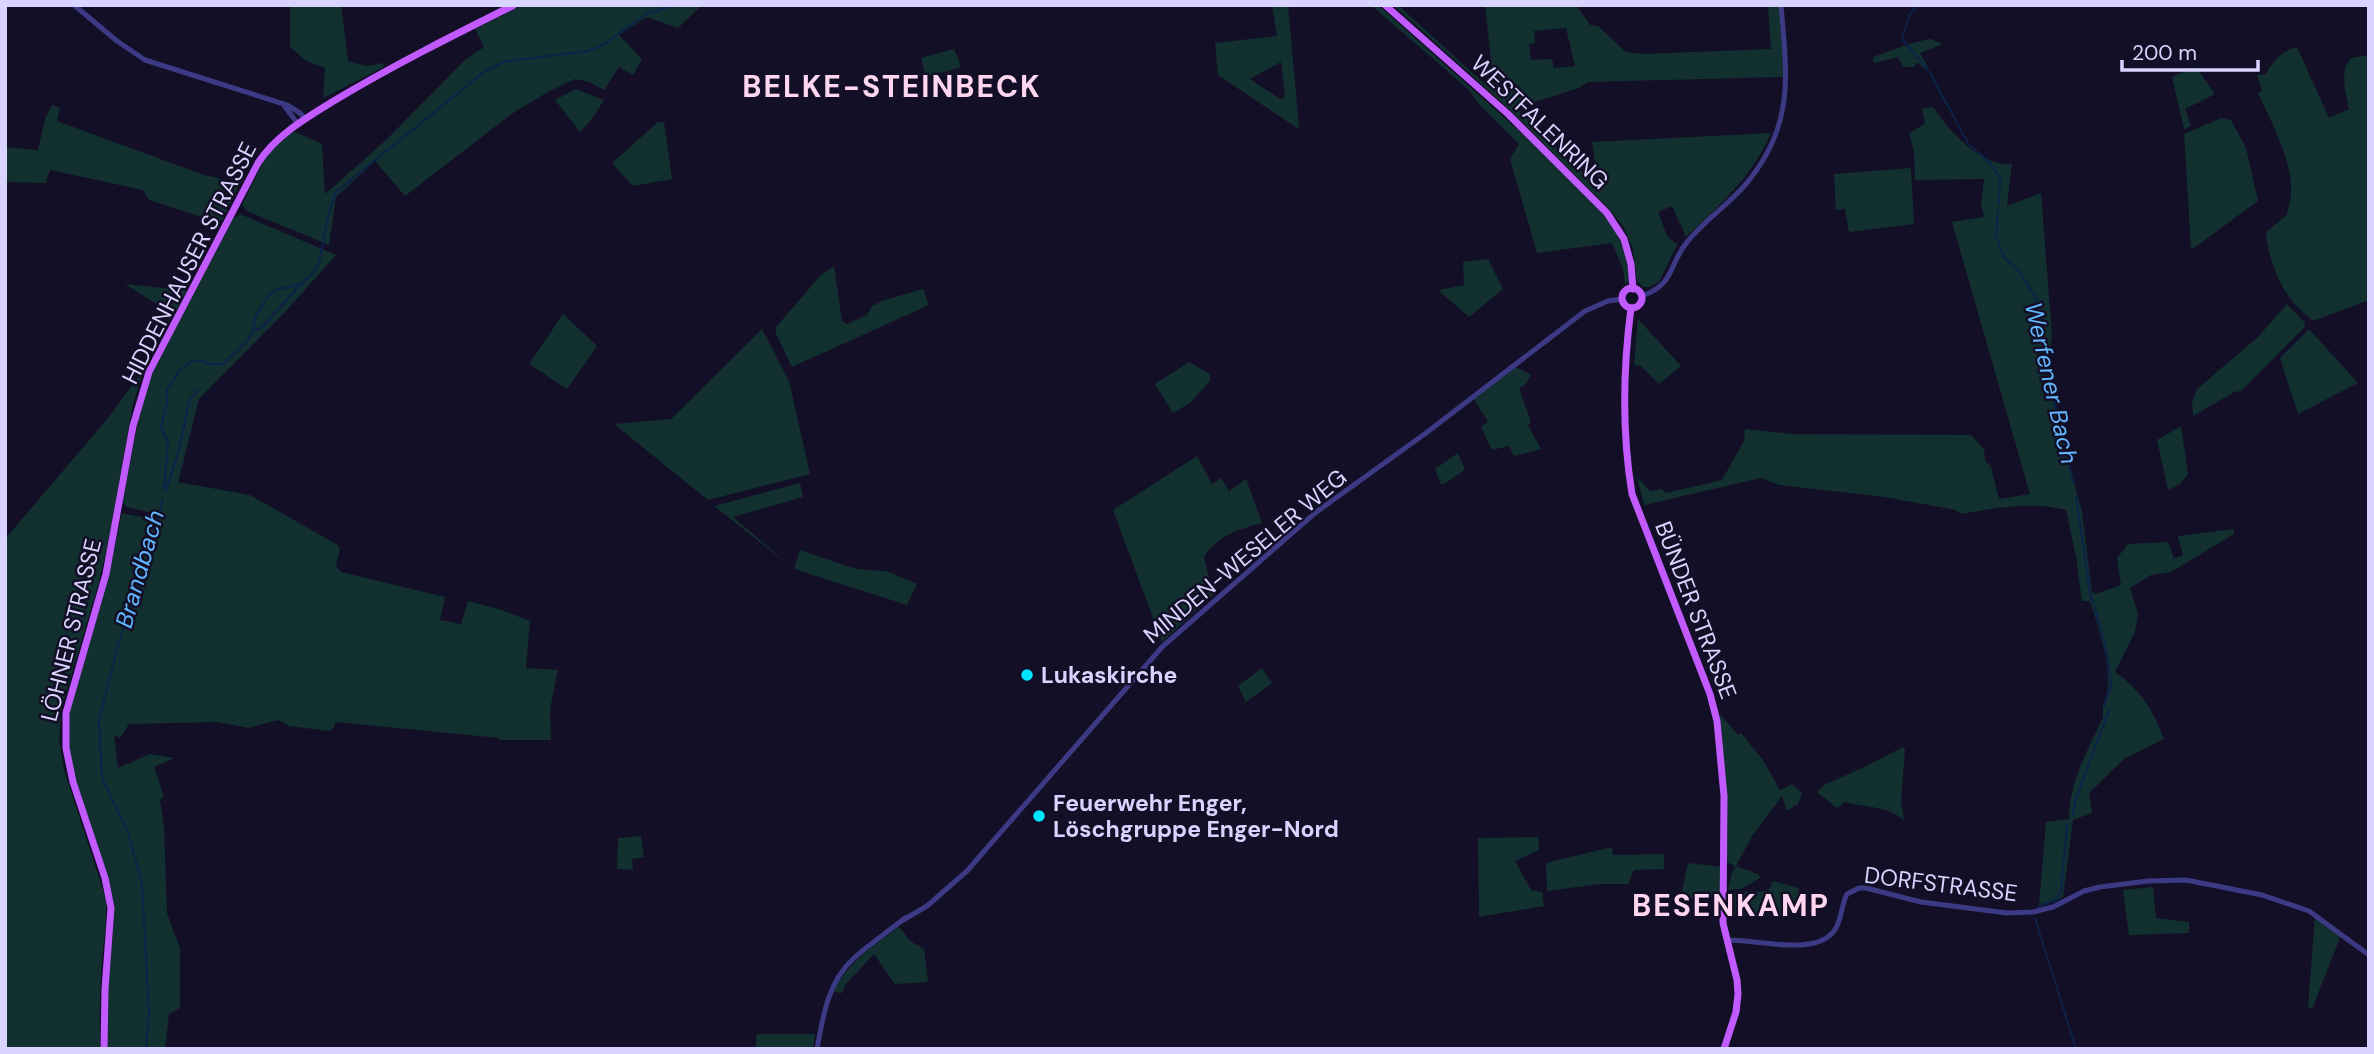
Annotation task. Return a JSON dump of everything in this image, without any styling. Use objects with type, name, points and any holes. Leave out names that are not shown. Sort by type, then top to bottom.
[{"type":"main road","name":"HIDDENHAUSER STRASSE","points":[[120,509],[133,426],[149,372],[258,163],[275,142],[302,122],[388,69],[514,5]]},
{"type":"main road","name":"WESTFALENRING","points":[[1385,5],[1508,114],[1607,213],[1623,239],[1631,264],[1633,289]]},
{"type":"main road","points":[[1633,289],[1642,296],[1640,305],[1631,308],[1626,306],[1622,299],[1626,291],[1633,289]]},
{"type":"main road","name":"BÜNDER STRASSE","points":[[1631,308],[1626,364],[1627,464],[1632,494],[1712,699],[1717,720],[1724,796],[1723,913],[1738,994],[1736,1012],[1724,1049]]},
{"type":"main road","name":"LÖHNER STRASSE","points":[[104,1049],[111,908],[105,877],[73,782],[65,730],[66,713],[106,574],[120,509]]},
{"type":"street","points":[[74,5],[117,41],[145,60],[274,100],[302,122]]},
{"type":"street","points":[[1642,296],[1657,290],[1668,280],[1686,242],[1747,182],[1773,141],[1787,91],[1781,5]]},
{"type":"street","name":"MINDEN-WESELER WEG","points":[[817,1049],[826,1005],[837,979],[853,958],[903,920],[927,906],[967,870],[1162,647],[1315,513],[1416,439],[1420,432],[1434,425],[1585,311],[1608,301],[1622,299]]},
{"type":"street","name":"DORFSTRASSE","points":[[1726,940],[1801,946],[1820,941],[1833,933],[1847,894],[1859,888],[1921,902],[2007,913],[2033,912],[2053,907],[2084,891],[2100,887],[2156,880],[2186,880],[2262,895],[2309,911],[2369,955]]},
{"type":"green space","points":[[290,5],[341,5],[348,61],[366,66],[383,63],[384,67],[323,98],[325,68],[306,61],[290,47]]},
{"type":"green space","points":[[523,5],[702,5],[678,28],[647,17],[619,35],[642,59],[633,75],[619,67],[604,90],[589,82],[575,79],[548,92],[513,113],[405,196],[375,161],[336,197],[329,245],[247,211],[242,205],[267,154],[293,131],[322,144],[325,194],[385,141],[465,60],[484,47],[475,29]]},
{"type":"green space","points":[[1272,5],[1288,5],[1299,126],[1297,128],[1218,75],[1215,43],[1277,36]],"holes":[[[1281,62],[1285,96],[1280,99],[1250,79]]]},
{"type":"green space","points":[[1371,5],[1378,5],[1526,137],[1602,213],[1614,229],[1625,253],[1629,281],[1625,285],[1623,269],[1612,243],[1537,253],[1510,159],[1519,144],[1477,102],[1469,90]]},
{"type":"green space","points":[[1393,5],[1398,5],[1487,86],[1493,78],[1485,5],[1576,5],[1590,25],[1598,26],[1626,52],[1642,54],[1771,49],[1768,5],[1779,5],[1785,75],[1783,77],[1588,82],[1579,88],[1516,108],[1599,189],[1592,142],[1771,133],[1744,177],[1686,237],[1672,206],[1658,212],[1667,236],[1678,243],[1659,282],[1649,287],[1643,287],[1637,281],[1633,249],[1623,226],[1506,106]],"holes":[[[1566,28],[1575,66],[1554,68],[1552,59],[1531,60],[1529,44],[1535,43],[1534,31]]]},
{"type":"green space","points":[[1931,39],[1943,44],[1920,53],[1928,67],[1924,69],[1918,62],[1913,67],[1903,67],[1898,57],[1874,63],[1873,57]]},
{"type":"green space","points":[[2297,47],[2329,118],[2349,109],[2344,82],[2347,64],[2351,58],[2369,55],[2369,300],[2313,321],[2299,309],[2282,286],[2271,259],[2266,232],[2287,215],[2291,181],[2280,142],[2258,93],[2262,90],[2257,75],[2266,74],[2278,57]]},
{"type":"green space","points":[[954,49],[961,66],[959,68],[926,77],[921,58]]},
{"type":"green space","points":[[2196,67],[2215,94],[2185,109],[2191,126],[2184,129],[2172,77]]},
{"type":"green space","points":[[576,89],[604,100],[580,132],[555,100]]},
{"type":"green space","points":[[52,105],[60,108],[57,121],[204,175],[240,183],[223,219],[217,222],[149,200],[143,190],[50,170],[46,183],[5,182],[5,147],[38,150],[45,119]]},
{"type":"green space","points":[[1933,107],[1957,136],[1978,154],[1989,160],[2012,164],[2007,206],[2041,193],[2052,335],[2050,356],[2042,358],[2082,512],[2092,592],[2096,594],[2121,585],[2117,558],[2128,544],[2168,542],[2174,559],[2183,555],[2178,536],[2234,529],[2234,534],[2171,572],[2151,575],[2130,588],[2138,613],[2135,632],[2115,672],[2145,701],[2164,739],[2124,759],[2089,793],[2092,813],[2073,820],[2063,897],[2051,904],[2056,899],[2039,905],[2046,822],[2069,819],[2072,792],[2103,717],[2108,684],[2105,652],[2090,601],[2082,601],[2066,510],[2026,506],[1961,514],[1956,510],[1885,497],[1779,485],[1761,478],[1644,505],[1637,477],[1650,491],[1661,489],[1666,493],[1722,480],[1744,441],[1745,429],[1791,434],[1971,435],[1984,449],[1985,460],[1991,467],[1999,499],[2030,494],[1952,222],[1984,217],[1981,205],[1984,179],[1915,180],[1914,151],[1909,134],[1925,123],[1922,108]]},
{"type":"green space","points":[[2221,118],[2231,120],[2246,148],[2258,201],[2191,250],[2184,134]]},
{"type":"green space","points":[[658,122],[664,122],[672,179],[633,186],[612,163]]},
{"type":"green space","points":[[1911,168],[1914,224],[1849,232],[1845,209],[1836,210],[1834,174]]},
{"type":"green space","points":[[240,214],[336,255],[285,312],[199,399],[178,482],[250,495],[338,545],[340,549],[336,566],[341,572],[445,597],[440,620],[461,624],[468,601],[530,621],[526,668],[558,670],[550,709],[551,740],[499,740],[336,722],[329,731],[289,726],[278,720],[249,728],[217,722],[129,724],[120,738],[114,735],[118,768],[150,754],[174,758],[154,767],[164,797],[160,800],[164,826],[167,913],[180,948],[180,1008],[169,1014],[165,1049],[106,1049],[113,899],[77,786],[68,746],[69,711],[110,569],[122,513],[156,520],[157,514],[126,507],[123,501],[142,401],[153,370],[233,219]]},
{"type":"green space","points":[[1488,259],[1503,289],[1469,317],[1438,290],[1464,285],[1463,262]]},
{"type":"green space","points":[[834,266],[842,321],[847,324],[867,315],[872,306],[882,301],[923,289],[929,305],[792,367],[776,334],[776,327],[821,275]]},
{"type":"green space","points":[[125,284],[181,290],[187,291],[174,315]]},
{"type":"green space","points":[[2287,304],[2305,323],[2305,327],[2241,391],[2234,392],[2193,416],[2192,403],[2197,389],[2258,337]]},
{"type":"green space","points":[[563,314],[597,346],[567,389],[529,364]]},
{"type":"green space","points":[[1638,319],[1681,366],[1659,384],[1641,366],[1634,365]]},
{"type":"green space","points":[[762,329],[789,381],[810,474],[708,500],[614,424],[671,419]]},
{"type":"green space","points":[[2309,329],[2358,383],[2298,414],[2280,358]]},
{"type":"green space","points":[[1189,362],[1210,374],[1210,381],[1190,403],[1173,413],[1155,384]]},
{"type":"green space","points":[[1516,367],[1531,375],[1525,385],[1519,388],[1531,422],[1528,425],[1541,449],[1514,456],[1509,446],[1492,450],[1481,427],[1488,422],[1474,399]]},
{"type":"green space","points":[[144,369],[133,404],[108,544],[61,710],[59,739],[64,770],[106,899],[100,993],[100,1049],[5,1049],[5,539],[108,418]]},
{"type":"green space","points":[[2181,426],[2188,474],[2180,484],[2168,490],[2157,440]]},
{"type":"green space","points":[[1458,453],[1465,470],[1441,484],[1435,469]]},
{"type":"green space","points":[[1197,456],[1212,484],[1221,478],[1229,491],[1246,479],[1262,523],[1229,534],[1209,550],[1204,557],[1213,595],[1162,642],[1113,510]]},
{"type":"green space","points":[[800,483],[803,497],[733,517],[789,565],[714,506]]},
{"type":"green space","points":[[800,550],[856,569],[886,571],[917,584],[907,605],[794,569]]},
{"type":"green space","points":[[1262,668],[1272,683],[1246,702],[1238,686]]},
{"type":"green space","points":[[1720,714],[1738,735],[1741,733],[1763,760],[1780,790],[1792,784],[1802,793],[1798,804],[1787,811],[1782,796],[1752,836],[1736,866],[1758,874],[1760,878],[1741,889],[1728,890],[1732,872],[1736,867],[1727,862],[1727,806]]},
{"type":"green space","points":[[1903,747],[1901,802],[1904,820],[1883,809],[1845,802],[1837,808],[1817,792],[1824,785]]},
{"type":"green space","points":[[641,836],[644,857],[632,859],[633,870],[617,869],[618,838]]},
{"type":"green space","points":[[1538,837],[1539,850],[1515,861],[1531,890],[1542,892],[1544,906],[1479,917],[1478,838]]},
{"type":"green space","points":[[1612,847],[1613,855],[1664,854],[1664,869],[1634,870],[1628,884],[1600,884],[1547,891],[1546,863]]},
{"type":"green space","points":[[1688,863],[1722,867],[1721,897],[1680,899]]},
{"type":"green space","points":[[1773,881],[1799,888],[1795,913],[1727,915],[1728,893],[1768,891]]},
{"type":"green space","points":[[2153,887],[2156,918],[2189,922],[2189,933],[2129,935],[2123,890]]},
{"type":"green space","points":[[2315,916],[2341,935],[2312,1009],[2308,1007]]},
{"type":"green space","points":[[899,927],[910,941],[924,949],[928,982],[895,984],[874,954],[845,985],[842,993],[833,992],[854,963]]},
{"type":"green space","points":[[757,1034],[815,1034],[813,1049],[755,1049]]},
{"type":"waterway","name":"Brandbach","points":[[164,490],[168,443],[161,427],[167,390],[180,370],[190,362],[199,360],[210,364],[223,364],[247,341],[253,331],[256,316],[267,297],[275,290],[301,284],[313,273],[319,263],[329,212],[336,192],[485,71],[503,62],[588,51],[606,43],[648,13],[677,5]]},
{"type":"waterway","name":"Werfener Bach","points":[[1909,47],[1902,39],[1910,14],[1917,5]]},
{"type":"waterway","name":"Werfener Bach","points":[[1910,48],[1930,73],[1969,145],[1988,161],[2000,177],[1999,205]]},
{"type":"waterway","name":"Werfener Bach","points":[[1998,210],[1996,236],[2004,257],[2019,271],[2035,296],[2045,361],[2073,482]]},
{"type":"waterway","points":[[255,330],[263,326],[300,285]]},
{"type":"waterway","points":[[166,490],[179,450],[189,402],[198,389]]},
{"type":"waterway","name":"Werfener Bach","points":[[2076,496],[2090,592],[2105,644],[2111,685],[2104,706]]},
{"type":"waterway","name":"Brandbach","points":[[146,1049],[149,1014],[142,884],[128,832],[102,778],[99,721],[119,642],[145,570],[163,499]]},
{"type":"waterway","name":"Werfener Bach","points":[[2073,815],[2075,801],[2109,710]]},
{"type":"waterway","name":"Werfener Bach","points":[[2038,907],[2057,899],[2061,891],[2067,824]]},
{"type":"waterway","name":"Werfener Bach","points":[[2035,918],[2076,1049]]},
{"type":"place","name":"Lukaskirche","points":[[1027,675]]},
{"type":"place","name":"Feuerwehr Enger, Löschgruppe Enger-Nord","points":[[1039,816]]},
{"type":"district","name":"BELKE-STEINBECK","points":[[892,87]]},
{"type":"district","name":"BESENKAMP","points":[[1731,906]]}]
